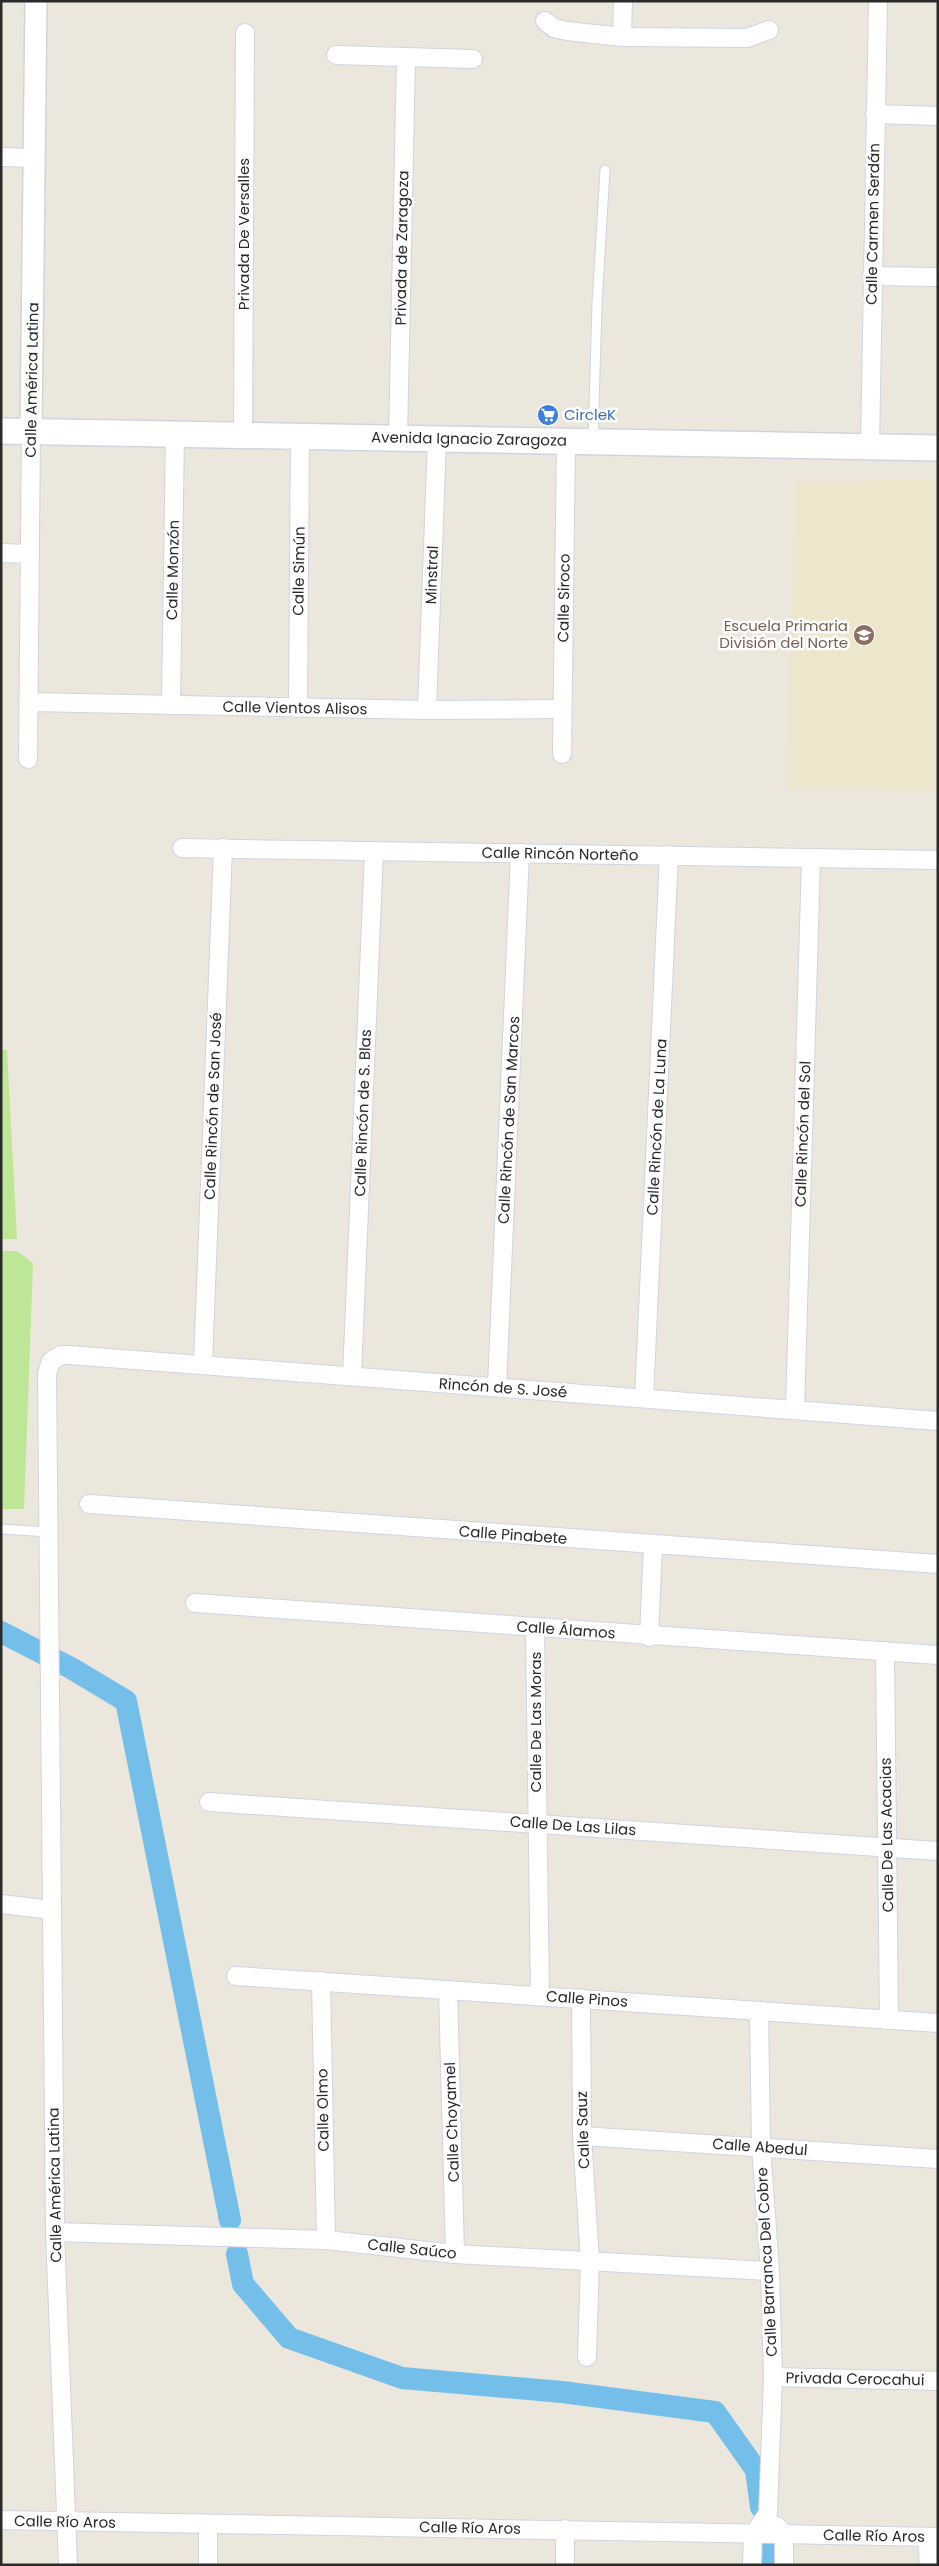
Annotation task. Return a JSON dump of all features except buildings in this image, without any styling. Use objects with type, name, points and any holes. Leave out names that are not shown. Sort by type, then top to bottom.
[{"type":"main road","name":"Avenida Ignacio Zaragoza","points":[[1,431],[938,448]]},
{"type":"street","name":"Calle América Latina","points":[[28,759],[36,1]]},
{"type":"street","points":[[622,37],[623,1]]},
{"type":"street","name":"Calle Carmen Serdán","points":[[870,446],[878,1]]},
{"type":"street","points":[[545,21],[554,28],[567,31],[622,37],[747,38],[770,30]]},
{"type":"street","name":"Privada De Versalles","points":[[243,435],[246,33]]},
{"type":"street","points":[[336,55],[473,59]]},
{"type":"street","name":"Privada de Zaragoza","points":[[398,438],[406,57]]},
{"type":"street","points":[[875,114],[938,116]]},
{"type":"street","points":[[1,157],[34,158]]},
{"type":"street","points":[[872,276],[938,277]]},
{"type":"street","name":"Calle Monzón","points":[[171,705],[175,434]]},
{"type":"street","name":"Calle Simún","points":[[298,708],[300,435]]},
{"type":"street","name":"Minstral","points":[[427,710],[437,439]]},
{"type":"street","name":"Calle Siroco","points":[[562,754],[566,441]]},
{"type":"street","points":[[1,553],[30,554]]},
{"type":"street","name":"Calle Vientos Alisos","points":[[29,702],[427,710],[562,709]]},
{"type":"street","name":"Calle Rincón Norteño","points":[[182,848],[938,860]]},
{"type":"street","name":"Calle Rincón de San José","points":[[203,1364],[223,848]]},
{"type":"street","name":"Calle Rincón de S. Blas","points":[[352,1376],[374,851]]},
{"type":"street","name":"Calle Rincón de San Marcos","points":[[497,1387],[520,853]]},
{"type":"street","name":"Calle Rincón de La Luna","points":[[644,1398],[669,855]]},
{"type":"street","name":"Calle Rincón del Sol","points":[[795,1410],[811,858]]},
{"type":"street","name":"Calle América Latina","points":[[68,2565],[55,2232],[47,1374],[51,1361],[61,1355],[69,1355]]},
{"type":"street","name":"Rincón de S. José","points":[[69,1355],[937,1421]]},
{"type":"street","points":[[937,1421],[938,1407]]},
{"type":"street","name":"Calle Pinabete","points":[[89,1504],[938,1564]]},
{"type":"street","points":[[649,1636],[653,1545]]},
{"type":"street","name":"Calle Álamos","points":[[195,1603],[938,1655]]},
{"type":"street","name":"Calle De Las Moras","points":[[535,1628],[540,1996]]},
{"type":"street","name":"Calle De Las Acacias","points":[[886,1651],[889,2020]]},
{"type":"street","name":"Calle De Las Lilas","points":[[209,1802],[938,1851]]},
{"type":"street","points":[[1,1904],[52,1910]]},
{"type":"street","name":"Calle Pinos","points":[[236,1976],[938,2023]]},
{"type":"street","name":"Calle Olmo","points":[[321,1981],[326,2240]]},
{"type":"street","name":"Calle Choyamel","points":[[448,1990],[455,2254]]},
{"type":"street","name":"Calle Sauz","points":[[581,1998],[582,2136],[590,2261],[587,2357]]},
{"type":"street","name":"Calle Barranca Del Cobre","points":[[759,2011],[761,2148],[770,2271],[772,2378],[768,2514]]},
{"type":"street","name":"Calle Abedul","points":[[582,2136],[938,2159]]},
{"type":"street","name":"Calle Saúco","points":[[55,2232],[326,2240],[455,2254],[770,2271]]},
{"type":"street","name":"Privada Cerocahui","points":[[772,2378],[938,2381]]},
{"type":"street","points":[[752,2565],[753,2535],[768,2514],[784,2534],[784,2565]]},
{"type":"street","name":"Calle Río Aros","points":[[1,2520],[932,2537]]},
{"type":"street","points":[[208,2525],[208,2565]]},
{"type":"street","points":[[565,2529],[565,2565]]},
{"type":"street","points":[[929,2565],[932,2537]]},
{"type":"lane","points":[[593,441],[597,304],[605,170]]},
{"type":"lane","points":[[1,1529],[49,1532]]},
{"type":"shaded area","name":"Escuela Primaria División del Norte","points":[[938,480],[938,791],[788,789],[794,481]]},
{"type":"green space","points":[[1,1050],[7,1050],[17,1239],[1,1239]]},
{"type":"green space","points":[[1,1251],[17,1251],[33,1263],[24,1509],[1,1509]]},
{"type":"waterway","points":[[1,1632],[71,1668],[126,1701],[230,2220]]},
{"type":"waterway","points":[[237,2254],[243,2284],[289,2338],[402,2378],[562,2392],[715,2412],[756,2470],[761,2507]]},
{"type":"waterway","points":[[764,2536],[768,2565]]},
{"type":"place","name":"CircleK","points":[[548,415]]},
{"type":"place","name":"Escuela Primaria División del Norte","points":[[864,635]]}]
